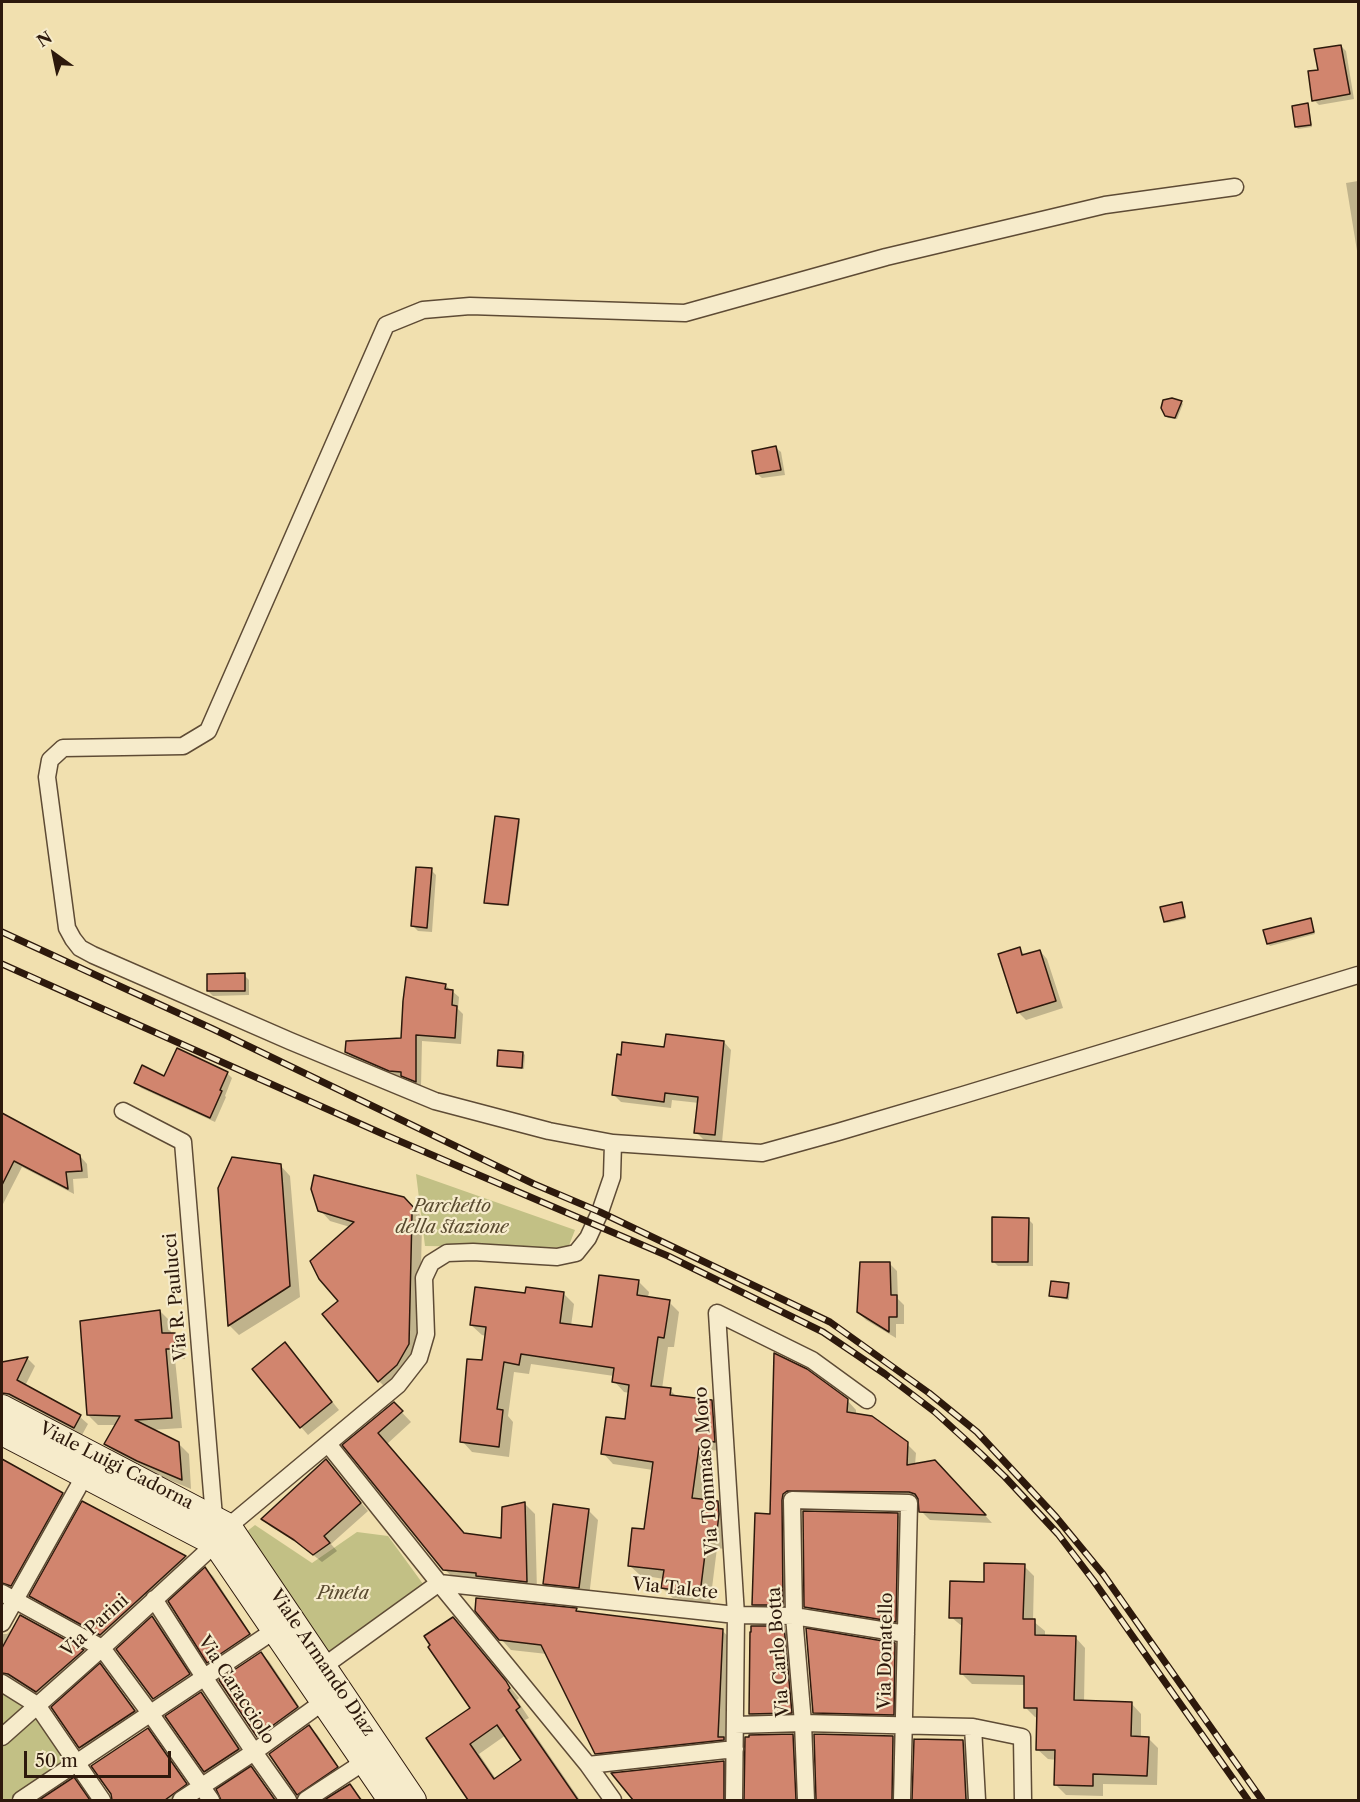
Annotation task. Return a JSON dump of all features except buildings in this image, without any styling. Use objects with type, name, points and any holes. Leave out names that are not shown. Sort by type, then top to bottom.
[{"type":"main road","name":"Viale Luigi Cadorna","points":[[2,1407],[219,1529]]},
{"type":"main road","name":"Viale Luigi Cadorna","points":[[2,1432],[85,1475],[219,1529]]},
{"type":"main road","points":[[219,1529],[275,1630],[390,1800]]},
{"type":"main road","name":"Viale Armando Diaz","points":[[219,1529],[324,1666],[414,1800]]},
{"type":"street","points":[[1235,187],[1105,206],[886,257],[685,313],[470,306],[423,310],[386,325],[208,731],[183,746],[63,748],[50,760],[47,777],[67,927],[80,948],[93,955],[435,1101],[549,1131],[614,1143],[762,1153],[963,1095],[1359,975]]},
{"type":"street","name":"Via R. Paulucci","points":[[123,1111],[183,1142],[219,1529]]},
{"type":"street","name":"Via Parini","points":[[2,1737],[154,1599],[219,1529],[328,1444],[398,1385],[419,1358],[426,1334],[424,1278],[431,1263],[447,1253],[473,1252],[557,1257],[576,1253],[588,1238],[600,1212],[612,1177],[614,1143]]},
{"type":"street","name":"Via Tommaso Moro","points":[[734,1800],[736,1615],[717,1313],[812,1360],[867,1400]]},
{"type":"street","points":[[328,1444],[613,1800]]},
{"type":"street","points":[[2,1623],[9,1597],[85,1475]]},
{"type":"street","name":"Via Carlo Botta","points":[[806,1800],[803,1723],[794,1616],[792,1500],[909,1503]]},
{"type":"street","name":"Via Donatello","points":[[902,1800],[909,1503]]},
{"type":"street","points":[[324,1666],[439,1583]]},
{"type":"street","name":"Via Talete","points":[[439,1583],[736,1615],[794,1616],[906,1634]]},
{"type":"street","points":[[9,1597],[102,1648],[206,1794]]},
{"type":"street","name":"Via Caracciolo","points":[[154,1599],[288,1800]]},
{"type":"street","points":[[21,1800],[275,1630]]},
{"type":"street","points":[[2,1683],[37,1705],[102,1800]]},
{"type":"street","points":[[181,1800],[206,1794],[254,1752],[324,1702]]},
{"type":"street","points":[[735,1725],[803,1723],[973,1727],[1022,1737],[1023,1800]]},
{"type":"street","points":[[973,1727],[977,1800]]},
{"type":"street","points":[[588,1766],[735,1749]]},
{"type":"street","points":[[306,1800],[364,1762]]},
{"type":"green space","name":"Parchetto della stazione","points":[[416,1174],[575,1230],[568,1248],[425,1246]]},
{"type":"green space","name":"Pineta","points":[[255,1525],[312,1563],[357,1532],[388,1536],[426,1588],[326,1659],[241,1536]]},
{"type":"green space","points":[[2,1691],[25,1706],[2,1727]]},
{"type":"green space","points":[[36,1713],[66,1760],[9,1800],[2,1800],[2,1744]]},
{"type":"railway","points":[[2,932],[213,1029],[534,1184],[600,1212],[830,1322],[929,1393],[977,1432],[1056,1517],[1103,1574],[1262,1800]]},
{"type":"railway","points":[[2,964],[383,1134],[668,1256],[823,1332],[885,1374],[935,1412],[1005,1477],[1058,1534],[1248,1800]]}]
